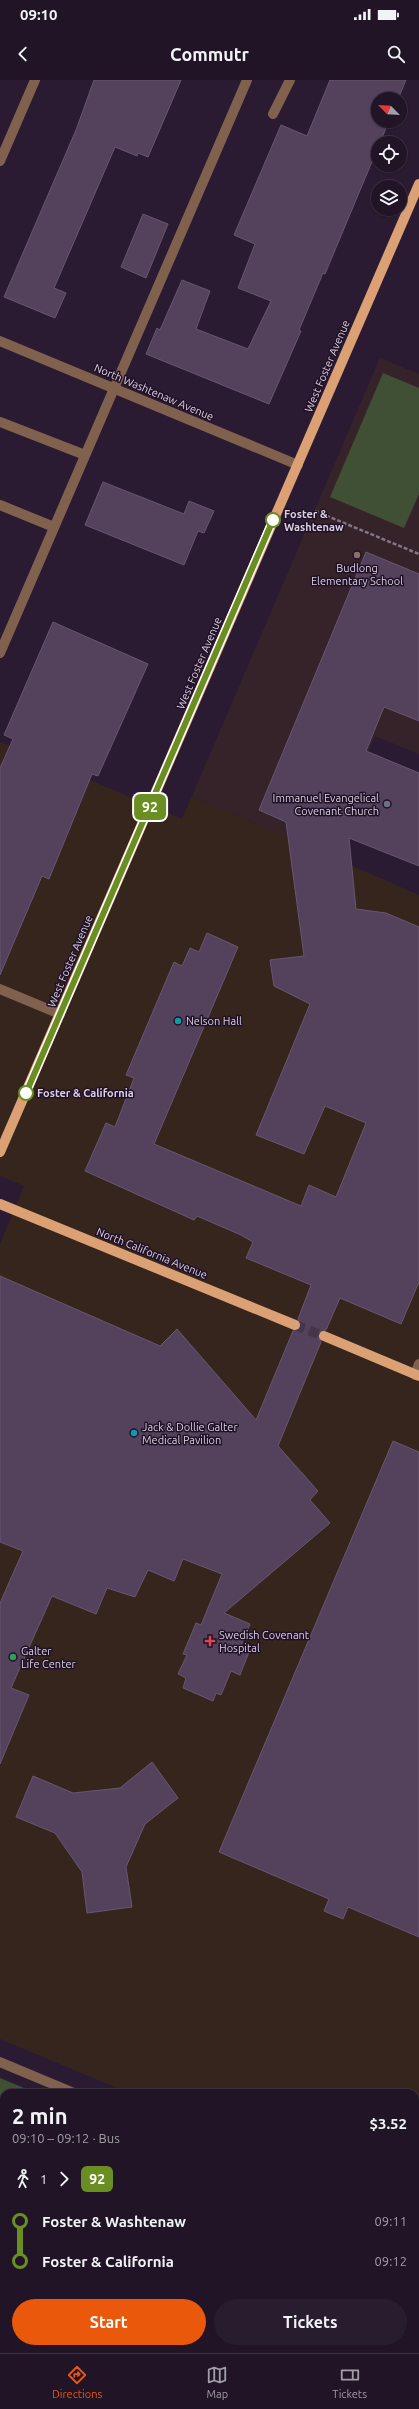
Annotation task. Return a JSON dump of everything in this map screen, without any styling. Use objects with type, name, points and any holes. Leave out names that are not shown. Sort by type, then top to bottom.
[{"type":"main road","name":"West Foster Avenue","points":[[0,1152],[419,184]]},
{"type":"main road","name":"North California Avenue","points":[[0,1204],[295,1325]]},
{"type":"main road","points":[[324,1336],[417,1375]]},
{"type":"street","points":[[0,161],[35,80]]},
{"type":"street","points":[[0,653],[247,80]]},
{"type":"street","points":[[273,114],[290,80]]},
{"type":"street","name":"North Washtenaw Avenue","points":[[0,341],[298,465]]},
{"type":"street","points":[[0,422],[85,455]]},
{"type":"street","points":[[0,505],[54,528]]},
{"type":"street","points":[[0,989],[60,1014]]},
{"type":"street","points":[[417,1375],[419,1364]]},
{"type":"street","points":[[0,2062],[64,2089]]},
{"type":"path","points":[[315,511],[419,554]]},
{"type":"shaded area","name":"Budlong Elementary School","points":[[380,358],[419,374],[419,754],[375,736],[324,854],[192,796]]},
{"type":"shaded area","name":"Swedish Covenant Hospital","points":[[0,742],[182,819],[192,796],[419,895],[419,2089],[119,2089],[0,2039],[0,1244],[24,1186],[0,1176]]},
{"type":"green space","points":[[383,373],[419,388],[419,494],[404,528],[330,497]]},
{"type":"green space","points":[[0,2078],[26,2089],[0,2089]]},
{"type":"building","points":[[94,80],[181,80],[148,157],[138,153],[137,156],[115,147],[54,288],[66,293],[55,318],[4,297],[76,130]]},
{"type":"building","points":[[330,80],[406,80],[401,92],[371,92],[371,128],[386,128],[383,136],[371,136],[371,164],[325,274],[323,273],[299,330],[301,331],[269,404],[146,354],[157,328],[160,330],[182,280],[210,291],[196,329],[248,349],[271,301],[238,288],[255,244],[234,235],[281,125],[307,136]]},
{"type":"building","points":[[143,214],[168,224],[146,278],[121,267]]},
{"type":"building","points":[[103,482],[184,514],[189,501],[214,511],[204,533],[198,531],[184,565],[85,525]]},
{"type":"building","points":[[366,552],[419,574],[419,721],[384,707],[366,751],[419,773],[419,866],[349,838],[356,909],[386,913],[419,927],[419,1282],[401,1324],[340,1298],[326,1330],[318,1333],[318,1337],[321,1342],[278,1446],[318,1491],[310,1500],[330,1523],[224,1613],[250,1624],[240,1648],[249,1652],[240,1675],[231,1671],[221,1695],[216,1693],[213,1701],[183,1688],[186,1678],[178,1674],[187,1655],[183,1654],[196,1623],[201,1625],[222,1574],[183,1559],[174,1581],[148,1570],[135,1597],[107,1588],[96,1614],[52,1596],[11,1688],[29,1695],[0,1764],[0,1603],[23,1551],[0,1542],[0,1276],[160,1346],[177,1329],[256,1420],[293,1331],[301,1328],[301,1324],[298,1319],[311,1285],[246,1258],[253,1242],[241,1235],[197,1216],[194,1220],[85,1171],[106,1123],[115,1127],[134,1078],[126,1075],[174,962],[182,966],[190,948],[199,952],[207,933],[238,947],[154,1144],[301,1206],[309,1185],[336,1197],[366,1123],[325,1106],[304,1154],[256,1135],[310,1004],[274,986],[270,960],[304,956],[286,822],[259,810]]},
{"type":"building","points":[[53,622],[148,664],[98,776],[92,774],[49,879],[42,876],[0,975],[0,768],[13,739],[4,735]]},
{"type":"building","name":"Swedish Covenant Hospital","points":[[393,1441],[419,1452],[419,1937],[348,1907],[343,1919],[324,1911],[329,1899],[219,1852]]},
{"type":"building","points":[[152,1762],[178,1798],[145,1824],[126,1867],[132,1907],[87,1913],[82,1872],[55,1833],[16,1817],[33,1776],[73,1793],[120,1788]]},
{"type":"tunnel","points":[[295,1325],[324,1336]]},
{"type":"bus line","name":"92","points":[[26,1093],[273,520]]},
{"type":"place","name":"Foster & Washtenaw","points":[[273,520]]},
{"type":"place","name":"Budlong Elementary School","points":[[357,555]]},
{"type":"place","name":"Immanuel Evangelical Covenant Church","points":[[387,804]]},
{"type":"place","name":"Nelson Hall","points":[[178,1021]]},
{"type":"place","name":"Foster & California","points":[[26,1093]]},
{"type":"place","name":"Jack & Dollie Galter Medical Pavilion","points":[[134,1433]]},
{"type":"place","name":"Swedish Covenant Hospital","points":[[210,1641]]},
{"type":"place","name":"Galter Life Center","points":[[13,1657]]}]
